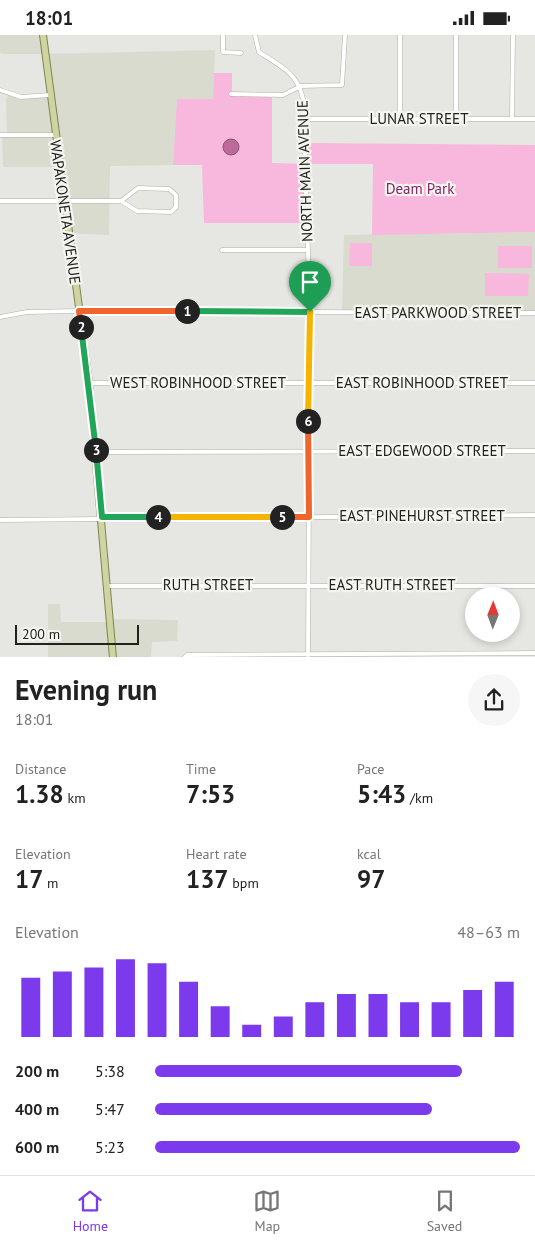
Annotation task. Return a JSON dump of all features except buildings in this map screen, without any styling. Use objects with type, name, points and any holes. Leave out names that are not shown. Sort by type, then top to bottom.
[{"type":"main road","name":"WAPAKONETA AVENUE","points":[[43,35],[89,383],[114,657]]},
{"type":"street","points":[[223,35],[223,52],[241,53]]},
{"type":"street","name":"NORTH MAIN AVENUE","points":[[255,35],[259,51],[292,74],[301,85],[304,119],[310,312],[308,384],[308,656]]},
{"type":"street","points":[[231,94],[282,95],[301,85],[342,85],[345,35]]},
{"type":"street","points":[[400,35],[400,119]]},
{"type":"street","points":[[456,35],[456,119]]},
{"type":"street","points":[[512,119],[513,35]]},
{"type":"street","points":[[0,89],[21,97],[50,95]]},
{"type":"street","name":"LUNAR STREET","points":[[304,119],[535,119]]},
{"type":"street","points":[[0,135],[55,135]]},
{"type":"street","points":[[0,201],[121,201],[137,211],[171,212],[176,207],[176,195],[169,189],[138,188],[121,201]]},
{"type":"street","points":[[222,250],[308,249]]},
{"type":"street","name":"EAST PARKWOOD STREET","points":[[0,317],[27,312],[79,311],[535,313]]},
{"type":"street","name":"WEST ROBINHOOD STREET","points":[[89,383],[308,384]]},
{"type":"street","name":"EAST ROBINHOOD STREET","points":[[308,384],[535,383]]},
{"type":"street","name":"EAST EDGEWOOD STREET","points":[[96,452],[535,451]]},
{"type":"street","name":"EAST PINEHURST STREET","points":[[0,520],[102,517],[535,515]]},
{"type":"street","name":"EAST RUTH STREET","points":[[308,585],[535,586]]},
{"type":"street","name":"RUTH STREET","points":[[108,586],[308,585]]},
{"type":"street","points":[[184,657],[187,655],[308,656],[535,653]]},
{"type":"shaded area","points":[[0,35],[43,35],[46,54],[0,53]]},
{"type":"shaded area","points":[[215,50],[213,99],[177,99],[173,165],[110,166],[109,235],[68,233],[59,167],[3,167],[2,135],[7,134],[6,100],[8,93],[21,97],[50,95],[46,54]]},
{"type":"shaded area","points":[[231,139],[239,147],[231,155],[223,147]]},
{"type":"shaded area","points":[[535,232],[535,313],[342,313],[344,235]]},
{"type":"shaded area","points":[[48,604],[60,604],[61,622],[110,622],[110,619],[178,620],[177,641],[152,642],[151,657],[48,657]]},
{"type":"green space","points":[[214,73],[232,73],[232,94],[272,95],[272,163],[305,164],[306,223],[204,223],[202,165],[173,165],[177,99],[213,99]]},
{"type":"green space","name":"Deam Park","points":[[305,143],[535,145],[535,232],[372,235],[373,164],[305,164]]},
{"type":"green space","points":[[350,243],[372,243],[372,266],[349,266]]},
{"type":"green space","points":[[498,246],[532,246],[532,268],[498,268]]},
{"type":"green space","points":[[485,273],[529,274],[528,296],[485,296]]},
{"type":"route","points":[[79,311],[310,312],[308,384],[309,517],[102,517],[89,383],[79,311]]}]
